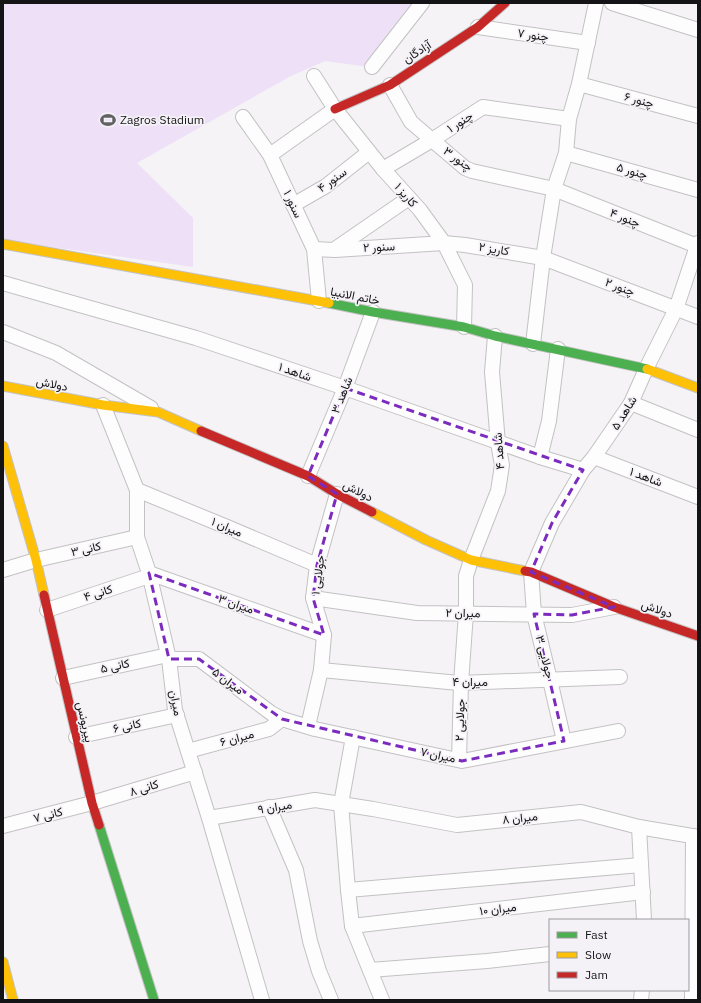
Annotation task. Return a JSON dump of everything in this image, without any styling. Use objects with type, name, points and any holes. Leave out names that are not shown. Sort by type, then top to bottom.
[{"type":"street","points":[[372,67],[422,3]]},
{"type":"street","name":"آزادگان","points":[[335,109],[390,85],[478,27],[505,3]]},
{"type":"street","points":[[533,344],[543,258],[554,189],[566,153],[569,119],[579,84],[596,3]]},
{"type":"street","points":[[612,3],[698,30]]},
{"type":"street","name":"چنور ۷","points":[[478,27],[588,43]]},
{"type":"street","name":"کاریز ۱","points":[[314,76],[335,109],[383,169],[420,210],[444,243],[465,285],[464,327]]},
{"type":"street","name":"چنور ۶","points":[[579,84],[698,116]]},
{"type":"street","name":"چنور ۳","points":[[390,85],[411,122],[465,168],[472,171],[554,189]]},
{"type":"street","name":"چنور ۱","points":[[383,169],[483,107],[569,119]]},
{"type":"street","points":[[270,156],[335,109]]},
{"type":"street","name":"سنور ۱","points":[[243,117],[270,156],[314,249],[319,301]]},
{"type":"street","name":"سنور ۴","points":[[293,205],[326,186],[370,152]]},
{"type":"street","name":"چنور ۵","points":[[566,153],[698,190]]},
{"type":"street","name":"چنور ۴","points":[[554,189],[697,245]]},
{"type":"street","points":[[335,250],[409,198]]},
{"type":"street","name":"کاریز ۲","points":[[444,243],[543,258]]},
{"type":"street","name":"سنور ۲","points":[[314,249],[335,250],[444,243]]},
{"type":"street","name":"خاتم الانبیا","points":[[3,244],[373,312],[464,327],[495,336],[646,369],[698,388]]},
{"type":"street","name":"شاهد ۵","points":[[531,572],[552,523],[584,470],[631,404],[646,369],[676,309],[697,245]]},
{"type":"street","name":"چنور ۲","points":[[543,258],[698,317]]},
{"type":"street","name":"شاهد ۱","points":[[3,283],[196,338],[345,388],[540,458],[584,470]]},
{"type":"street","name":"شاهد ۳","points":[[308,476],[345,388],[373,312]]},
{"type":"street","points":[[3,332],[56,353],[158,412]]},
{"type":"street","name":"شاهد ۴","points":[[471,560],[498,491],[502,465],[498,443],[492,372],[495,336]]},
{"type":"street","points":[[540,458],[549,421],[558,349]]},
{"type":"street","name":"دولاش","points":[[3,386],[103,405],[158,412],[308,476],[337,494],[426,540],[471,560],[531,572],[614,607],[698,636]]},
{"type":"street","points":[[631,404],[698,430]]},
{"type":"street","name":"میران","points":[[103,405],[137,490],[137,537],[149,575],[168,657],[175,710],[209,818],[262,1000]]},
{"type":"street","name":"پیریونس","points":[[3,446],[36,560],[92,803],[154,1000]]},
{"type":"street","name":"شاهد ۱","points":[[594,457],[698,497]]},
{"type":"street","name":"میران ۱","points":[[137,490],[317,565]]},
{"type":"street","name":"جولایی ۱","points":[[308,726],[320,670],[324,635],[313,598],[317,565],[337,494]]},
{"type":"street","name":"کانی ۳","points":[[3,570],[36,560],[137,537]]},
{"type":"street","name":"جولایی ۲","points":[[459,760],[461,683],[466,614],[466,576],[471,560]]},
{"type":"street","name":"جولایی ۳","points":[[531,572],[534,614],[564,741]]},
{"type":"street","name":"کانی ۴","points":[[47,610],[149,575]]},
{"type":"street","name":"میران ۳","points":[[149,575],[324,635]]},
{"type":"street","name":"میران ۲","points":[[313,598],[418,613],[572,615],[614,607]]},
{"type":"street","name":"کانی ۵","points":[[63,678],[168,657]]},
{"type":"street","name":"میران ۵","points":[[168,657],[199,659],[270,713],[282,719]]},
{"type":"street","name":"میران ۴","points":[[320,670],[461,683],[620,677]]},
{"type":"street","name":"کانی ۶","points":[[76,737],[177,715]]},
{"type":"street","name":"میران ۷","points":[[282,719],[353,737],[462,761],[618,731]]},
{"type":"street","name":"میران ۶","points":[[188,751],[270,729],[282,719]]},
{"type":"street","points":[[353,737],[341,804],[348,890],[352,926],[382,1000]]},
{"type":"street","name":"کانی ۸","points":[[92,803],[195,772]]},
{"type":"street","name":"میران ۹","points":[[209,818],[316,800],[341,804]]},
{"type":"street","name":"کانی ۷","points":[[3,826],[92,803]]},
{"type":"street","name":"میران ۸","points":[[341,804],[457,825],[581,812],[639,828],[696,836]]},
{"type":"street","points":[[268,807],[296,870],[310,941],[330,1000]]},
{"type":"street","points":[[639,828],[644,919]]},
{"type":"street","points":[[692,1000],[696,836]]},
{"type":"street","points":[[348,890],[641,865]]},
{"type":"street","name":"میران ۱۰","points":[[352,926],[643,892]]},
{"type":"street","points":[[370,970],[487,961],[549,954]]},
{"type":"street","points":[[3,962],[13,1000]]},
{"type":"highlighted area","points":[[345,388],[583,470],[552,523],[531,572],[614,607],[572,615],[534,614],[564,741],[462,761],[282,719],[199,659],[169,659],[149,573],[324,635],[313,598],[317,565],[337,494],[308,476]]},
{"type":"shaded area","name":"Zagros Stadium","points":[[3,3],[414,3],[369,67],[325,61],[289,77],[137,163],[193,218],[193,267],[3,240]]},
{"type":"traffic: fast","points":[[329,303],[464,327],[495,336],[647,369]]},
{"type":"traffic: fast","points":[[99,825],[154,1000]]},
{"type":"traffic: slow","points":[[3,244],[329,303]]},
{"type":"traffic: slow","points":[[647,369],[698,388]]},
{"type":"traffic: slow","points":[[3,386],[103,405],[158,412],[201,431]]},
{"type":"traffic: slow","points":[[3,446],[36,560],[44,595]]},
{"type":"traffic: slow","points":[[372,512],[426,540],[471,560],[525,571]]},
{"type":"traffic: slow","points":[[3,962],[13,1000]]},
{"type":"traffic: jam","points":[[335,109],[390,85],[478,27],[505,3]]},
{"type":"traffic: jam","points":[[201,431],[308,476],[337,494],[372,512]]},
{"type":"traffic: jam","points":[[525,571],[531,572],[614,607],[698,636]]},
{"type":"traffic: jam","points":[[44,595],[92,803],[99,825]]},
{"type":"place","name":"Zagros Stadium","points":[[108,120]]}]
